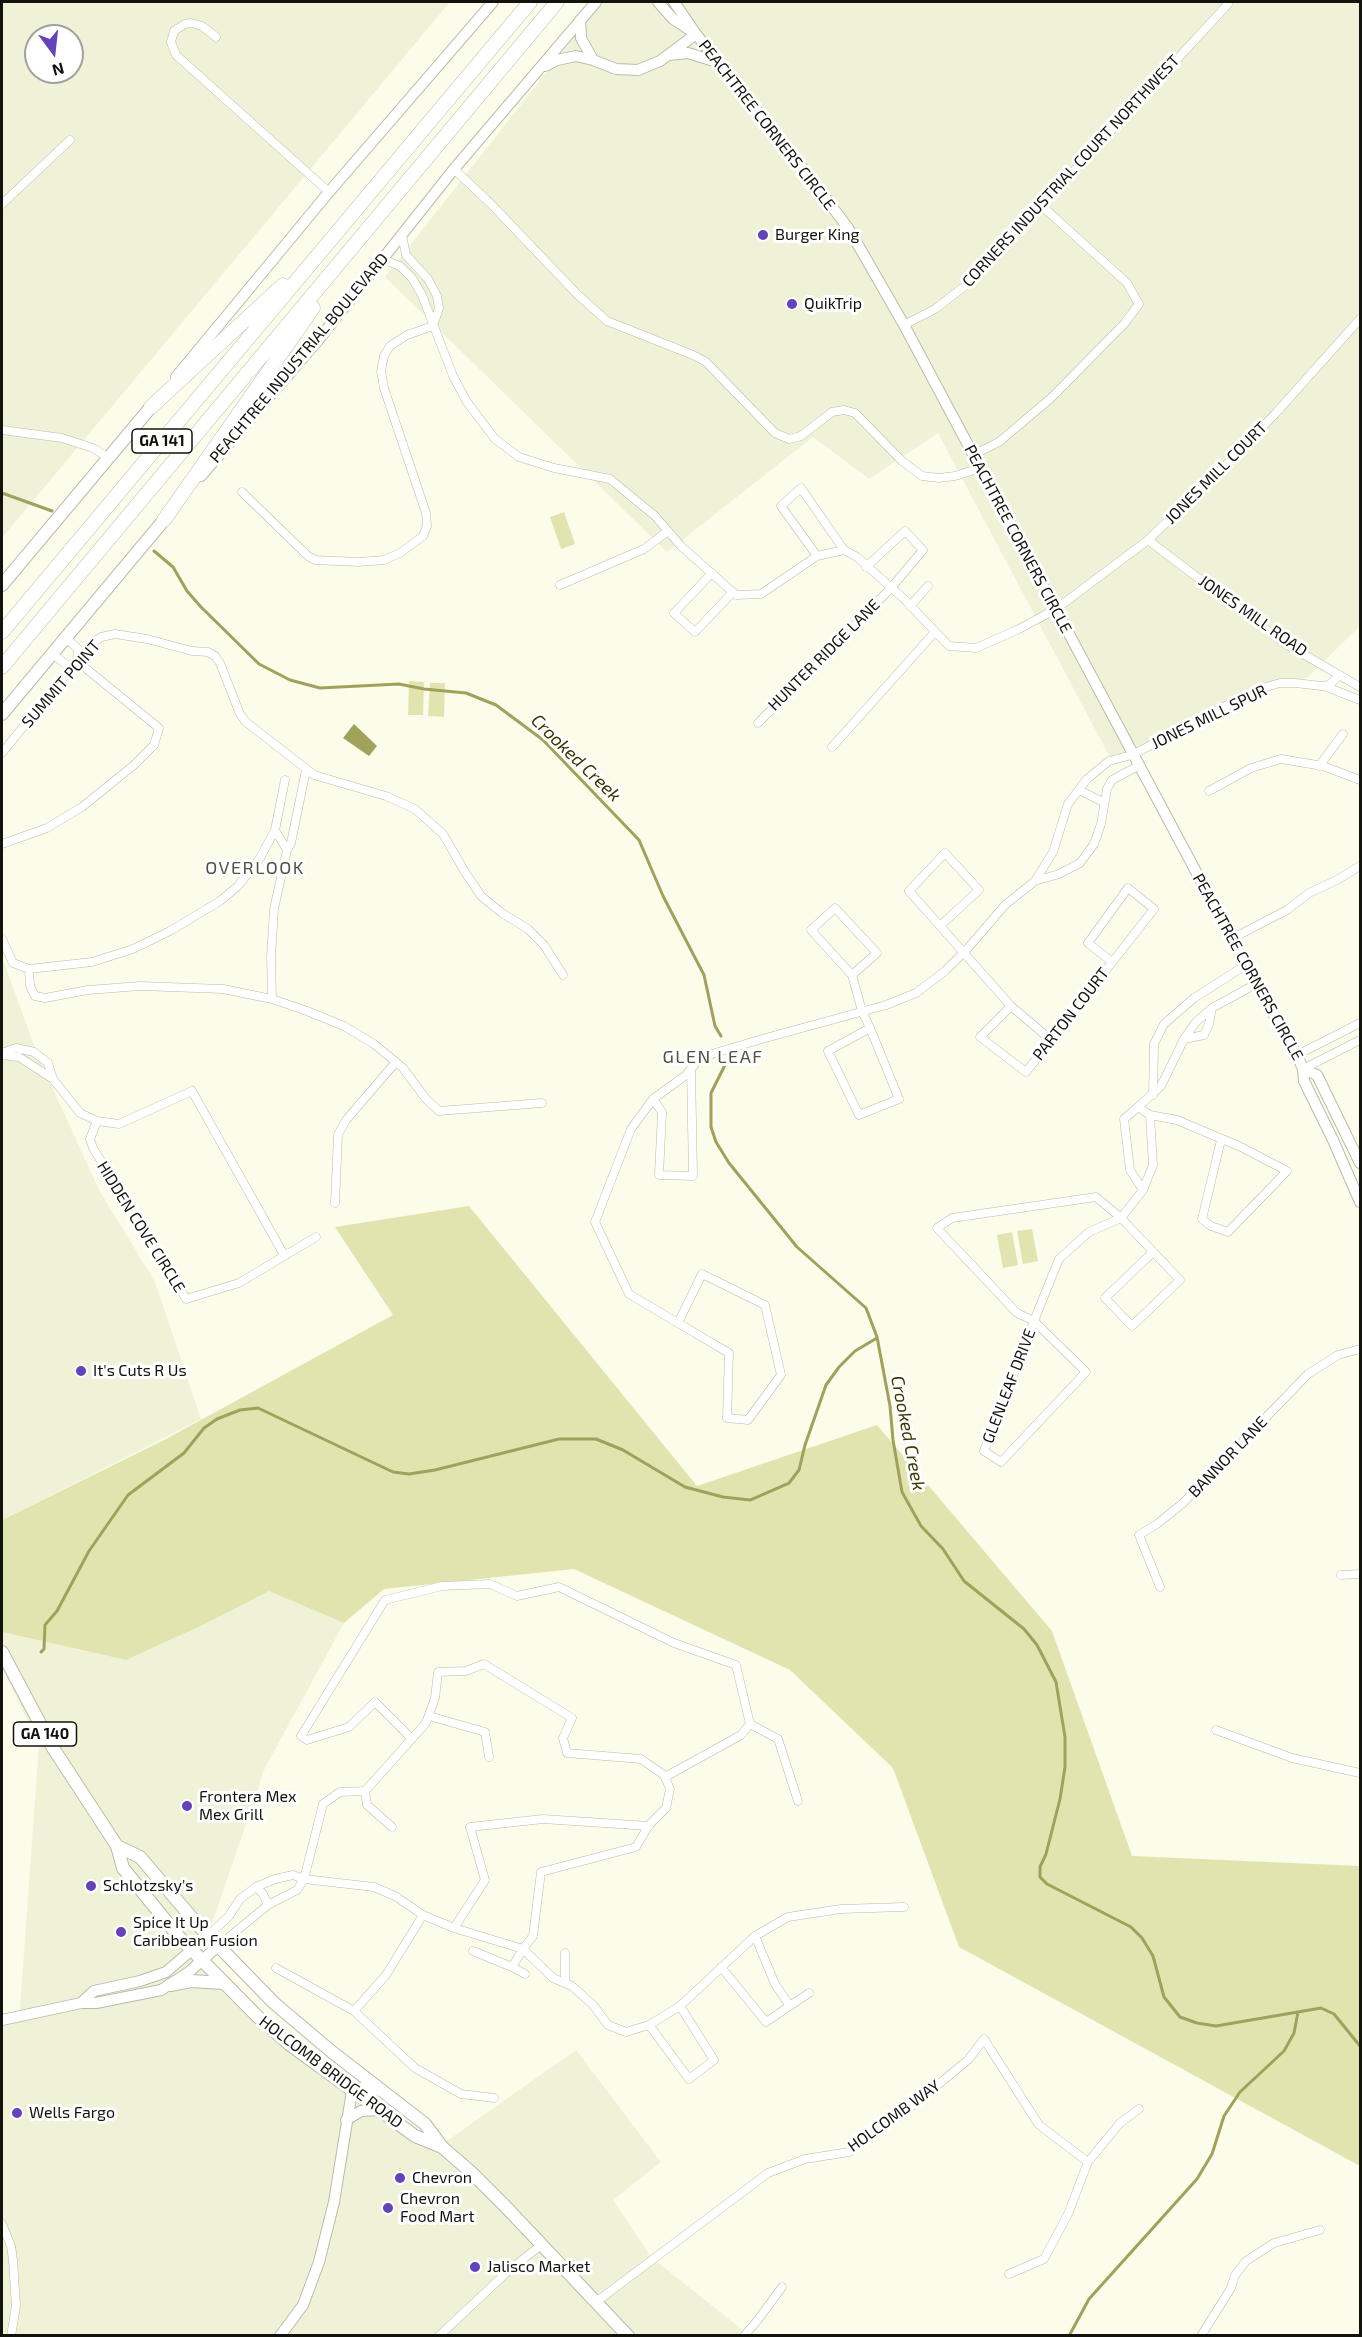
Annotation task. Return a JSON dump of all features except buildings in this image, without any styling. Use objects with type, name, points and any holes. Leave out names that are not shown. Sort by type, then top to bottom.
[{"type":"highway","name":"GA 141","points":[[2,632],[530,2]]},
{"type":"highway","name":"PEACHTREE INDUSTRIAL BOULEVARD","points":[[2,667],[557,2]]},
{"type":"highway","points":[[164,520],[365,233]]},
{"type":"highway","points":[[151,407],[322,249]]},
{"type":"main road","points":[[2,585],[151,407]]},
{"type":"main road","name":"PEACHTREE INDUSTRIAL BOULEVARD","points":[[2,714],[164,520]]},
{"type":"main road","name":"GA 140","points":[[2,1652],[53,1748],[117,1846],[123,1868],[201,1961]]},
{"type":"main road","name":"HOLCOMB BRIDGE ROAD","points":[[117,1846],[140,1857],[208,1936],[291,2018],[425,2124],[442,2147],[472,2173],[628,2336]]},
{"type":"main road","name":"HOLCOMB BRIDGE ROAD","points":[[201,1961],[289,2044],[416,2136],[442,2147]]},
{"type":"main road","points":[[170,1985],[191,1981],[224,1983]]},
{"type":"street","points":[[151,407],[329,192],[493,2]]},
{"type":"street","name":"PEACHTREE INDUSTRIAL BOULEVARD","points":[[164,520],[319,339],[454,169],[596,2]]},
{"type":"street","name":"PEACHTREE CORNERS CIRCLE","points":[[658,2],[673,19],[696,34]]},
{"type":"street","name":"PEACHTREE CORNERS CIRCLE","points":[[674,2],[696,34],[848,228],[904,325],[1132,755],[1304,1069],[1304,1081],[1334,1140],[1360,1202]]},
{"type":"street","name":"CORNERS INDUSTRIAL COURT NORTHWEST","points":[[904,325],[935,309],[974,279],[1228,4]]},
{"type":"street","points":[[580,20],[581,38],[593,60]]},
{"type":"street","points":[[216,38],[202,26],[191,23],[174,31],[171,42],[176,55],[329,192]]},
{"type":"street","points":[[540,68],[567,57],[576,56],[616,69],[638,70],[653,65],[696,34]]},
{"type":"street","points":[[668,55],[697,54],[718,62]]},
{"type":"street","points":[[2,204],[70,140]]},
{"type":"street","points":[[454,169],[492,205],[577,294],[607,321],[706,362],[775,433],[789,439],[801,436],[832,412],[844,410],[855,413],[902,461],[922,476],[939,478],[955,476],[980,468]]},
{"type":"street","points":[[973,455],[999,442],[1051,398],[1124,324],[1138,304],[1127,283],[1042,206]]},
{"type":"street","points":[[402,234],[406,255],[428,279],[437,296],[439,308],[433,326]]},
{"type":"street","points":[[382,259],[400,266],[412,278],[422,294],[453,376],[462,393],[495,439],[519,457],[554,468],[610,479],[655,516],[681,546],[736,595],[761,594],[817,556],[844,550]]},
{"type":"street","name":"JONES MILL COURT","points":[[1056,609],[1148,540],[1272,418],[1360,319]]},
{"type":"street","points":[[242,492],[308,556],[315,560],[384,560],[400,553],[423,536],[427,526],[426,513],[384,388],[381,371],[384,356],[390,346],[407,335],[433,326]]},
{"type":"street","points":[[2,430],[62,438],[93,448],[109,458]]},
{"type":"street","name":"HUNTER RIDGE LANE","points":[[817,556],[781,506],[801,488],[844,550],[857,557],[891,588],[949,646],[975,648],[1017,630],[1056,609]]},
{"type":"street","points":[[560,585],[644,549],[668,531]]},
{"type":"street","name":"HUNTER RIDGE LANE","points":[[758,723],[891,588],[923,550],[905,531],[866,567]]},
{"type":"street","name":"JONES MILL ROAD","points":[[1148,540],[1284,643],[1360,687]]},
{"type":"street","points":[[711,573],[674,613],[695,632],[733,592]]},
{"type":"street","points":[[910,606],[928,586]]},
{"type":"street","points":[[832,747],[935,632]]},
{"type":"street","name":"SUMMIT POINT","points":[[2,753],[90,645],[101,637],[115,634],[147,639],[192,651],[208,652],[216,656],[220,663],[240,714],[246,722],[314,775],[386,796],[415,809],[443,834],[481,896],[502,913],[528,928],[544,945],[563,975]]},
{"type":"street","points":[[65,637],[78,649],[78,662]]},
{"type":"street","points":[[51,654],[67,665],[78,662]]},
{"type":"street","points":[[2,844],[47,828],[82,807],[134,765],[154,745],[159,728],[78,662]]},
{"type":"street","points":[[1322,686],[1329,685],[1340,675]]},
{"type":"street","name":"JONES MILL SPUR","points":[[1132,755],[1266,687],[1288,683],[1322,686],[1360,700]]},
{"type":"street","points":[[1319,766],[1343,734]]},
{"type":"street","points":[[678,1323],[702,1274],[765,1305],[781,1375],[748,1420],[727,1418],[729,1353],[678,1323],[629,1294],[595,1222],[631,1129],[653,1099],[686,1075],[705,1056],[886,1005],[916,993],[945,970],[965,951],[1005,905],[1035,881],[1053,852],[1068,804],[1087,779],[1109,760],[1132,755]]},
{"type":"street","points":[[1209,791],[1251,768],[1281,759],[1319,766],[1360,780]]},
{"type":"street","points":[[1035,881],[1059,874],[1080,863],[1094,844],[1101,824],[1103,802],[1112,780],[1138,766]]},
{"type":"street","points":[[272,999],[271,957],[274,909],[306,770]]},
{"type":"street","points":[[2,939],[14,963],[29,969],[92,962],[133,949],[170,932],[201,914],[238,886],[260,858],[275,830],[285,780]]},
{"type":"street","points":[[1079,790],[1103,802]]},
{"type":"street","points":[[275,830],[287,850]]},
{"type":"street","points":[[941,925],[979,890],[945,853],[909,891],[965,951],[1011,1006],[1051,1040]]},
{"type":"street","points":[[1231,939],[1287,910],[1309,893],[1360,866]]},
{"type":"street","name":"PARTON COURT","points":[[1011,1006],[980,1037],[1026,1072],[1154,909],[1128,888],[1088,943],[1112,962]]},
{"type":"street","points":[[852,975],[877,953],[835,908],[811,930],[852,975],[862,1011],[870,1028],[899,1099],[859,1114],[828,1051],[870,1028]]},
{"type":"street","points":[[1153,1095],[1154,1044],[1164,1024],[1194,998],[1246,966]]},
{"type":"street","points":[[29,969],[30,986],[35,996],[45,998],[88,990],[140,986],[223,989],[272,999],[344,1026],[374,1044],[404,1068],[426,1100],[439,1111],[542,1103]]},
{"type":"street","points":[[1143,1190],[1130,1170],[1124,1119],[1161,1086],[1184,1039],[1195,1023],[1212,1008],[1256,984]]},
{"type":"street","points":[[1184,1039],[1204,1035],[1212,1008]]},
{"type":"street","points":[[1297,1056],[1360,1023]]},
{"type":"street","points":[[1304,1069],[1360,1040]]},
{"type":"street","points":[[2,1054],[16,1048],[34,1052],[48,1063],[53,1079]]},
{"type":"street","points":[[2,1054],[19,1057],[53,1079],[80,1113],[97,1121],[119,1124],[192,1091],[284,1255]]},
{"type":"street","points":[[335,1203],[338,1135],[346,1120],[396,1062]]},
{"type":"street","points":[[653,1099],[662,1112],[659,1175],[693,1176],[691,1069]]},
{"type":"street","name":"PEACHTREE CORNERS CIRCLE","points":[[1304,1069],[1317,1075],[1360,1163]]},
{"type":"street","points":[[1138,1107],[1150,1115],[1177,1120],[1241,1147],[1287,1171],[1228,1232],[1211,1226],[1202,1219],[1221,1140]]},
{"type":"street","name":"GLENLEAF DRIVE","points":[[1150,1115],[1153,1166],[1143,1190],[1121,1218],[1089,1232],[1059,1259],[1035,1321],[984,1451],[1001,1462],[1086,1371],[1035,1321],[1017,1313],[937,1228],[952,1218],[1096,1197],[1121,1218],[1180,1280],[1132,1326],[1105,1298],[1153,1252]]},
{"type":"street","name":"HIDDEN COVE CIRCLE","points":[[97,1121],[90,1138],[93,1148],[186,1299],[239,1283],[316,1237]]},
{"type":"street","name":"BANNOR LANE","points":[[1160,1587],[1138,1535],[1157,1524],[1183,1503],[1308,1374],[1338,1355],[1360,1349]]},
{"type":"street","points":[[1341,1575],[1360,1574]]},
{"type":"street","points":[[412,1739],[375,1702],[349,1727],[308,1740],[300,1736],[385,1600],[442,1586],[490,1584],[517,1596],[560,1587],[674,1643],[736,1665],[750,1724],[778,1739],[798,1801]]},
{"type":"street","points":[[2,2020],[81,2003],[96,2003],[150,1993],[170,1985],[268,1905],[297,1890],[304,1879],[323,1804],[340,1792],[365,1791],[426,1723],[435,1698],[438,1672],[466,1671],[484,1664],[572,1718],[563,1738],[567,1753],[641,1759],[665,1778],[670,1789],[666,1808],[649,1826],[636,1847],[541,1872],[533,1936],[512,1966]]},
{"type":"street","points":[[429,1716],[485,1732],[489,1757]]},
{"type":"street","points":[[665,1778],[741,1735],[750,1724]]},
{"type":"street","points":[[1216,1730],[1292,1758],[1360,1773]]},
{"type":"street","points":[[365,1791],[367,1805],[392,1827]]},
{"type":"street","points":[[454,1928],[485,1880],[470,1827],[543,1819],[649,1826]]},
{"type":"street","points":[[81,2003],[94,1991],[159,1976],[208,1936],[229,1916],[240,1899],[256,1887],[292,1875],[304,1879],[374,1887],[395,1896],[423,1915],[454,1928],[523,1950],[553,1978],[572,1986],[592,2005],[608,2025],[626,2032],[649,2025],[680,2006],[755,1936],[788,1917],[841,1910],[904,1907]]},
{"type":"street","points":[[256,1887],[263,1894],[268,1905]]},
{"type":"street","points":[[354,2011],[386,1975],[423,1915]]},
{"type":"street","points":[[755,1936],[775,1984],[790,2006]]},
{"type":"street","points":[[473,1951],[512,1966],[525,1974]]},
{"type":"street","points":[[565,1953],[565,1983]]},
{"type":"street","points":[[721,1967],[766,2022],[808,1993]]},
{"type":"street","points":[[276,1968],[354,2011],[415,2068],[462,2094],[494,2098]]},
{"type":"street","points":[[649,2025],[688,2079],[714,2060],[680,2006]]},
{"type":"street","name":"HOLCOMB WAY","points":[[596,2302],[768,2173],[805,2159],[849,2152],[968,2060],[984,2039],[1039,2126],[1089,2162]]},
{"type":"street","points":[[280,2336],[303,2305],[319,2262],[334,2202],[352,2091],[364,2087],[382,2091]]},
{"type":"street","points":[[1008,2274],[1044,2259],[1068,2214],[1089,2162],[1120,2123],[1139,2109]]},
{"type":"street","points":[[346,2120],[361,2111],[379,2110]]},
{"type":"street","points":[[2,2224],[11,2246],[13,2260],[16,2306],[11,2336]]},
{"type":"street","points":[[1201,2336],[1231,2288],[1235,2275],[1246,2261],[1274,2243],[1320,2230]]},
{"type":"street","points":[[439,2336],[506,2273],[541,2244]]},
{"type":"street","points":[[744,2336],[782,2287]]},
{"type":"shaded area","points":[[2,2],[450,2],[2,538]]},
{"type":"shaded area","points":[[602,2],[1360,2],[1360,626],[1308,677],[1237,696],[1114,765],[938,433],[869,479],[813,437],[667,552],[385,277]]},
{"type":"shaded area","points":[[564,512],[575,544],[561,549],[550,517]]},
{"type":"shaded area","points":[[409,681],[424,682],[423,715],[408,715]]},
{"type":"shaded area","points":[[430,683],[445,683],[444,717],[428,716]]},
{"type":"shaded area","points":[[354,724],[377,746],[369,756],[343,738]]},
{"type":"shaded area","points":[[2,957],[36,1051],[99,1190],[155,1282],[201,1419],[2,1520]]},
{"type":"shaded area","points":[[469,1206],[697,1486],[877,1425],[1052,1631],[1132,1856],[1360,1866],[1360,2166],[959,1947],[893,1768],[790,1670],[574,1569],[384,1589],[344,1623],[269,1591],[203,1625],[126,1660],[2,1632],[2,1520],[166,1439],[393,1315],[335,1227]]},
{"type":"shaded area","points":[[1032,1229],[1038,1261],[1023,1264],[1017,1231]]},
{"type":"shaded area","points":[[1012,1232],[1018,1265],[1003,1268],[997,1235]]},
{"type":"shaded area","points":[[269,1590],[344,1623],[265,1768],[199,1962],[265,2020],[434,2150],[576,2050],[661,2162],[613,2200],[651,2257],[749,2335],[2,2335],[2,2026],[19,2022],[39,1745],[2,1668],[2,1632],[126,1660],[203,1625]]},
{"type":"waterway","name":"Crooked Creek","points":[[2,493],[52,511]]},
{"type":"waterway","name":"Crooked Creek","points":[[154,551],[173,567],[187,591],[201,607],[259,664],[290,680],[320,688],[399,684],[466,693],[496,705],[543,740],[639,840],[663,896],[704,975],[715,1026],[721,1036]]},
{"type":"waterway","name":"Crooked Creek","points":[[727,1061],[711,1093],[711,1127],[716,1142],[729,1163],[797,1247],[866,1308],[877,1337],[890,1406],[902,1492],[921,1526],[943,1549],[964,1581],[1024,1629],[1037,1645],[1056,1682],[1065,1737],[1065,1767],[1060,1799],[1046,1854],[1040,1867],[1040,1877],[1047,1884],[1131,1927],[1142,1938],[1153,1956],[1164,1997],[1180,2017],[1216,2026],[1321,2008],[1334,2014],[1360,2046]]},
{"type":"waterway","points":[[41,1652],[44,1649],[45,1625],[57,1611],[89,1551],[128,1495],[184,1453],[204,1428],[217,1419],[240,1410],[258,1408],[393,1472],[409,1474],[435,1470],[559,1439],[596,1439],[623,1450],[685,1487],[723,1497],[750,1500],[789,1483],[799,1470],[805,1445],[826,1385],[855,1351],[877,1338]]},
{"type":"waterway","points":[[1069,2336],[1089,2299],[1197,2179],[1212,2154],[1224,2116],[1240,2092],[1284,2051],[1294,2033],[1298,2012]]},
{"type":"place","name":"Burger King","points":[[763,235]]},
{"type":"place","name":"QuikTrip","points":[[792,304]]},
{"type":"place","name":"It's Cuts R Us","points":[[81,1371]]},
{"type":"place","name":"Frontera Mex Mex Grill","points":[[187,1806]]},
{"type":"place","name":"Schlotzsky's","points":[[91,1886]]},
{"type":"place","name":"Spice It Up Caribbean Fusion","points":[[121,1932]]},
{"type":"place","name":"Wells Fargo","points":[[17,2113]]},
{"type":"place","name":"Chevron","points":[[400,2178]]},
{"type":"place","name":"Chevron Food Mart","points":[[388,2208]]},
{"type":"place","name":"Jalisco Market","points":[[475,2267]]},
{"type":"district","name":"OVERLOOK","points":[[255,868]]},
{"type":"district","name":"GLEN LEAF","points":[[713,1057]]}]
